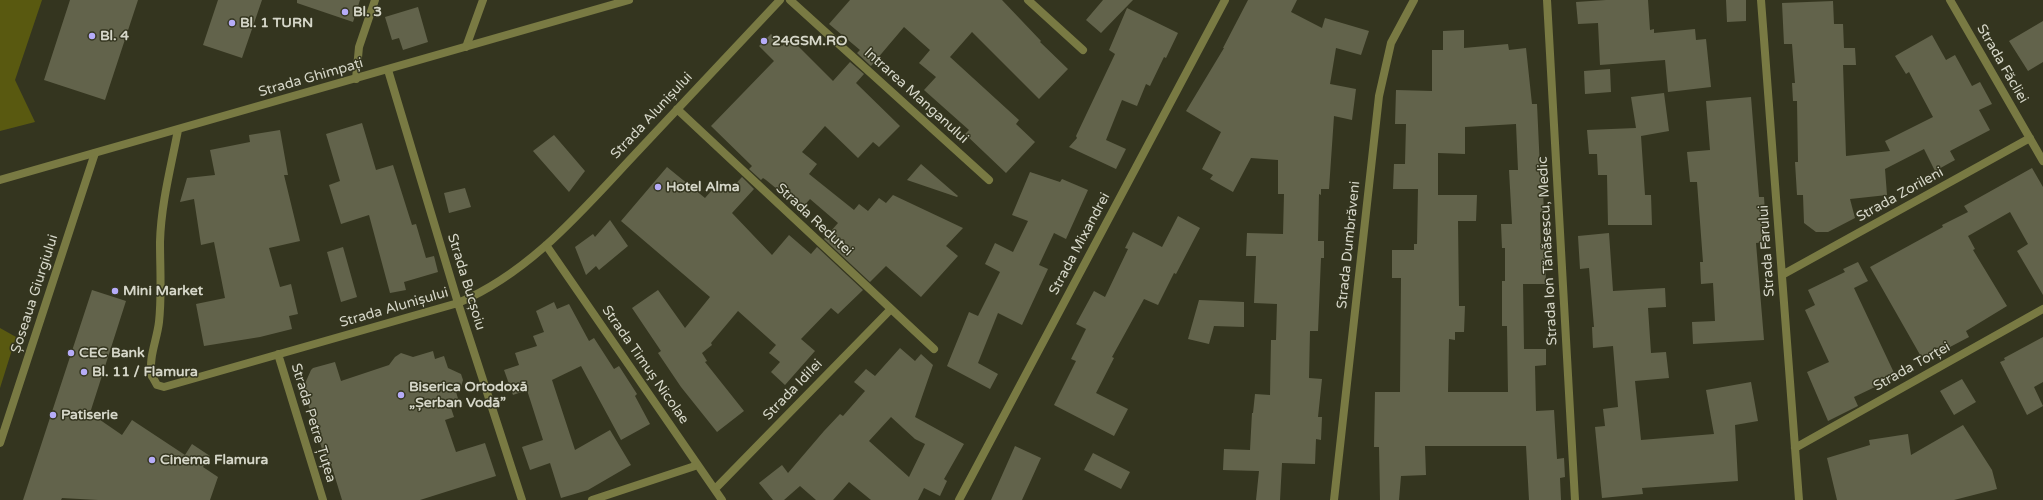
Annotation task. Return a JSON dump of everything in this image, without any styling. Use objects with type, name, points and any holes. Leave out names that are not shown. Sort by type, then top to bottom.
[{"type":"street","points":[[356,79],[359,47],[375,0]]},
{"type":"street","points":[[466,47],[483,0]]},
{"type":"street","name":"Strada Ghimpați","points":[[0,180],[629,0]]},
{"type":"street","name":"Strada Alunișului","points":[[178,130],[162,214],[160,242],[161,296],[159,324],[150,366],[152,376],[157,384],[164,387],[458,303],[491,287],[546,245],[567,226],[780,0]]},
{"type":"street","name":"Intrarea Manganului","points":[[790,0],[989,180]]},
{"type":"street","points":[[1028,0],[1083,50]]},
{"type":"street","name":"Strada Mixandrei","points":[[958,500],[1225,0]]},
{"type":"street","name":"Strada Dumbrăveni","points":[[1334,500],[1378,96],[1392,43],[1414,0]]},
{"type":"street","name":"Strada Ion Tănăsescu, Medic","points":[[1547,0],[1575,500]]},
{"type":"street","name":"Strada Farului","points":[[1761,0],[1799,500]]},
{"type":"street","name":"Strada Făcliei","points":[[1950,0],[2043,161]]},
{"type":"street","name":"Strada Bucșoiu","points":[[388,70],[458,303],[522,500]]},
{"type":"street","name":"Strada Redutei","points":[[677,109],[890,310],[934,349]]},
{"type":"street","name":"Strada Zorileni","points":[[1782,275],[2030,138]]},
{"type":"street","name":"Șoseaua Giurgiului","points":[[0,443],[96,153]]},
{"type":"street","name":"Strada Timuș Nicolae","points":[[546,245],[722,500]]},
{"type":"street","name":"Strada Torței","points":[[1795,448],[2043,309]]},
{"type":"street","name":"Strada Idilei","points":[[715,489],[890,310]]},
{"type":"street","name":"Strada Petre Țuțea","points":[[278,354],[323,500]]},
{"type":"street","points":[[592,500],[698,465]]},
{"type":"shaded area","points":[[0,0],[42,0],[15,80],[35,122],[0,131]]},
{"type":"shaded area","points":[[0,328],[16,337],[0,388]]},
{"type":"building","name":"Bl. 4","points":[[70,0],[138,0],[105,100],[44,80]]},
{"type":"building","name":"Bl. 1 TURN","points":[[218,0],[262,0],[242,58],[203,45]]},
{"type":"building","name":"Bl. 3","points":[[297,0],[360,0],[353,22],[297,3]]},
{"type":"building","points":[[850,0],[1002,0],[1041,41],[1040,42],[1068,69],[1039,99],[972,32],[950,57],[1019,120],[1016,124],[1035,142],[1006,173],[965,134],[969,130],[924,90],[936,77],[919,63],[930,50],[904,27],[871,66],[857,53],[860,50],[829,24]]},
{"type":"building","points":[[1103,0],[1133,0],[1101,33],[1086,20]]},
{"type":"building","points":[[1248,0],[1297,0],[1291,12],[1322,28],[1325,18],[1369,31],[1361,55],[1336,48],[1330,84],[1356,89],[1352,120],[1334,116],[1329,189],[1321,189],[1321,195],[1319,194],[1318,241],[1324,241],[1324,258],[1321,258],[1318,331],[1310,331],[1309,378],[1322,379],[1318,417],[1322,417],[1321,440],[1316,439],[1315,464],[1282,463],[1280,500],[1256,500],[1259,471],[1223,470],[1224,449],[1250,450],[1252,413],[1255,394],[1270,395],[1271,340],[1276,340],[1277,304],[1254,303],[1256,256],[1246,256],[1247,233],[1283,234],[1284,194],[1278,194],[1278,160],[1251,158],[1233,192],[1210,179],[1213,175],[1202,169],[1221,132],[1186,111],[1224,48]]},
{"type":"building","points":[[1648,0],[1650,30],[1654,29],[1654,33],[1695,29],[1696,40],[1706,39],[1711,87],[1668,92],[1665,60],[1600,65],[1598,23],[1578,24],[1576,2]]},
{"type":"building","points":[[1726,0],[1746,0],[1746,21],[1727,22]]},
{"type":"building","points":[[1833,1],[1834,24],[1843,24],[1844,48],[1855,48],[1856,65],[1843,65],[1846,156],[1890,151],[1885,141],[1933,117],[1909,72],[1906,74],[1895,56],[1932,35],[1946,60],[1955,55],[1972,86],[1980,82],[1992,104],[1979,110],[1990,130],[1950,151],[1955,160],[1935,171],[1924,149],[1885,169],[1887,195],[1850,199],[1855,218],[1828,232],[1816,232],[1804,223],[1803,195],[1797,195],[1795,162],[1798,162],[1797,101],[1793,101],[1792,83],[1795,83],[1792,44],[1784,44],[1782,3]]},
{"type":"building","points":[[418,7],[428,42],[403,50],[399,38],[392,40],[385,17]]},
{"type":"building","points":[[1127,8],[1178,33],[1150,86],[1146,84],[1137,106],[1122,100],[1106,140],[1126,149],[1116,169],[1069,147],[1077,138],[1076,136],[1115,54],[1109,50]]},
{"type":"building","points":[[2043,21],[2043,62],[2028,71],[2009,41]]},
{"type":"building","points":[[1464,30],[1464,48],[1508,44],[1509,50],[1526,48],[1532,104],[1537,104],[1540,169],[1542,169],[1544,212],[1540,212],[1541,249],[1545,249],[1546,284],[1523,284],[1524,349],[1546,349],[1546,365],[1535,366],[1536,411],[1554,410],[1557,459],[1564,458],[1565,477],[1560,478],[1561,500],[1529,500],[1526,446],[1425,446],[1426,475],[1401,476],[1399,500],[1380,500],[1379,447],[1374,447],[1375,392],[1400,392],[1401,278],[1392,278],[1392,250],[1414,250],[1414,244],[1417,244],[1418,189],[1393,189],[1394,164],[1405,164],[1406,124],[1395,124],[1396,90],[1432,91],[1432,50],[1443,50],[1443,31]],"holes":[[[1516,124],[1518,170],[1509,170],[1512,224],[1501,224],[1502,248],[1505,248],[1505,281],[1502,281],[1502,326],[1507,326],[1508,392],[1448,392],[1449,339],[1455,340],[1455,332],[1464,332],[1465,306],[1459,306],[1458,221],[1476,221],[1477,195],[1438,195],[1438,153],[1465,154],[1465,127]]]},
{"type":"building","points":[[771,34],[782,46],[790,38],[833,81],[850,62],[864,74],[856,83],[900,126],[879,147],[873,142],[858,158],[825,126],[802,152],[817,164],[809,174],[854,210],[859,204],[868,211],[879,198],[886,203],[893,195],[963,228],[946,246],[958,256],[921,297],[886,266],[870,282],[824,239],[838,223],[810,199],[801,209],[766,180],[763,178],[761,180],[749,169],[752,166],[711,126],[774,61],[759,46]]},
{"type":"building","points":[[1610,69],[1611,92],[1585,94],[1584,71]]},
{"type":"building","points":[[1664,93],[1669,131],[1641,136],[1645,195],[1651,195],[1652,225],[1608,225],[1607,175],[1598,175],[1597,154],[1589,154],[1587,130],[1636,128],[1631,97]]},
{"type":"building","points":[[1751,97],[1759,197],[1764,197],[1767,242],[1756,243],[1764,340],[1693,344],[1692,322],[1715,321],[1713,283],[1701,284],[1700,262],[1703,262],[1697,182],[1690,182],[1687,152],[1710,150],[1706,101]]},
{"type":"building","points":[[362,123],[376,170],[393,165],[412,225],[416,224],[426,258],[434,256],[438,272],[404,282],[406,290],[390,293],[369,215],[341,224],[329,185],[340,181],[326,134]]},
{"type":"building","points":[[280,130],[288,175],[284,175],[300,241],[269,248],[280,287],[291,284],[298,314],[289,316],[292,329],[260,337],[204,346],[196,304],[225,298],[214,242],[201,245],[194,199],[180,202],[187,178],[215,175],[210,150],[250,142],[249,135]]},
{"type":"building","points":[[554,135],[585,171],[569,192],[533,151]]},
{"type":"building","points":[[921,164],[958,196],[957,197],[907,180]]},
{"type":"building","points":[[667,167],[705,198],[720,181],[730,190],[742,177],[754,189],[732,213],[772,255],[789,235],[811,254],[817,247],[863,290],[838,314],[831,308],[801,339],[815,351],[785,385],[771,372],[780,362],[769,353],[776,345],[738,311],[711,343],[712,345],[702,353],[707,361],[705,362],[744,411],[717,432],[681,387],[658,353],[661,351],[632,308],[658,290],[685,328],[710,297],[621,221]]},
{"type":"building","points":[[2032,168],[2043,187],[2043,295],[2017,251],[2028,244],[2010,212],[1968,236],[1975,249],[1973,250],[2007,306],[1966,331],[1969,337],[1950,347],[1950,345],[1923,360],[1870,267],[1943,227],[1942,225],[1968,212],[1964,206]]},
{"type":"building","points":[[1030,172],[1060,182],[1062,179],[1088,190],[1066,239],[1054,233],[1039,265],[1048,269],[1022,325],[998,313],[978,363],[998,374],[990,389],[947,366],[969,312],[978,316],[1000,272],[985,264],[995,243],[1013,252],[1028,221],[1012,215]]},
{"type":"building","points":[[465,188],[471,207],[449,213],[444,193]]},
{"type":"building","points":[[1178,216],[1200,228],[1176,274],[1174,273],[1158,305],[1144,299],[1112,357],[1114,358],[1096,393],[1128,409],[1114,436],[1054,405],[1076,361],[1071,359],[1086,329],[1076,324],[1094,291],[1105,297],[1128,249],[1125,248],[1133,232],[1162,247]]},
{"type":"building","points":[[610,220],[628,246],[599,270],[596,266],[586,275],[575,247],[593,234],[595,237]]},
{"type":"building","points":[[1609,233],[1613,291],[1665,288],[1666,307],[1648,308],[1651,353],[1666,352],[1669,378],[1635,381],[1641,440],[1714,434],[1706,390],[1751,382],[1758,421],[1735,425],[1738,481],[1642,488],[1643,494],[1602,498],[1595,427],[1605,426],[1603,409],[1618,407],[1613,346],[1593,348],[1592,327],[1594,327],[1589,268],[1580,269],[1578,236]]},
{"type":"building","points":[[343,247],[357,297],[341,302],[327,252]]},
{"type":"building","points":[[1858,262],[1868,281],[1854,288],[1896,377],[1854,397],[1858,406],[1828,421],[1807,372],[1829,362],[1805,310],[1815,305],[1808,290],[1845,272],[1843,269]]},
{"type":"building","points":[[92,290],[126,301],[90,413],[122,435],[132,420],[185,455],[192,444],[210,456],[203,467],[218,477],[210,500],[98,500],[62,498],[61,500],[23,500]]},
{"type":"building","points":[[1199,300],[1244,302],[1244,327],[1214,326],[1209,344],[1188,339]]},
{"type":"building","points":[[554,302],[557,309],[569,304],[589,341],[594,338],[614,369],[619,366],[637,394],[635,396],[650,424],[621,440],[581,366],[552,380],[575,450],[610,430],[631,465],[588,490],[561,498],[550,463],[530,470],[522,447],[543,440],[527,390],[513,395],[504,370],[519,365],[515,353],[537,346],[533,336],[544,332],[536,311]]},
{"type":"building","points":[[2043,337],[2043,382],[2034,387],[2043,406],[2027,415],[2000,362],[2005,360],[2004,358]]},
{"type":"building","points":[[900,348],[915,361],[921,354],[933,365],[915,417],[964,444],[944,479],[947,481],[940,496],[924,488],[918,500],[871,500],[849,482],[833,500],[816,500],[800,486],[784,500],[773,500],[759,483],[782,465],[788,473],[824,431],[840,414],[843,416],[865,391],[854,382],[866,369],[875,376]],"holes":[[[891,417],[915,439],[925,444],[909,477],[869,441]]]},
{"type":"building","points":[[433,351],[435,359],[444,356],[448,368],[461,374],[463,380],[461,387],[456,392],[460,405],[451,408],[454,417],[445,420],[456,452],[485,443],[496,476],[420,500],[342,500],[331,464],[327,465],[303,388],[311,370],[313,368],[335,362],[341,381],[389,365],[395,357],[401,353],[413,357]]},
{"type":"building","points":[[1962,379],[1976,402],[1954,415],[1940,391]]},
{"type":"building","points":[[1963,425],[1992,470],[1997,489],[1954,500],[1837,500],[1827,458],[1870,445],[1869,440],[1908,434],[1911,455]]},
{"type":"building","points":[[1015,446],[1041,458],[1022,500],[991,500]]},
{"type":"building","points":[[1093,453],[1130,472],[1121,489],[1084,470]]},
{"type":"place","name":"Bl. 3","points":[[345,12]]},
{"type":"place","name":"Bl. 1 TURN","points":[[232,23]]},
{"type":"place","name":"Bl. 4","points":[[92,36]]},
{"type":"place","name":"24GSM.RO","points":[[764,41]]},
{"type":"place","name":"Hotel Alma","points":[[658,187]]},
{"type":"place","name":"Mini Market","points":[[115,291]]},
{"type":"place","name":"CEC Bank","points":[[71,353]]},
{"type":"place","name":"Bl. 11 / Flamura","points":[[84,372]]},
{"type":"place","name":"Biserica Ortodoxă „Șerban Vodă”","points":[[401,395]]},
{"type":"place","name":"Patiserie","points":[[53,415]]},
{"type":"place","name":"Cinema Flamura","points":[[152,460]]}]
